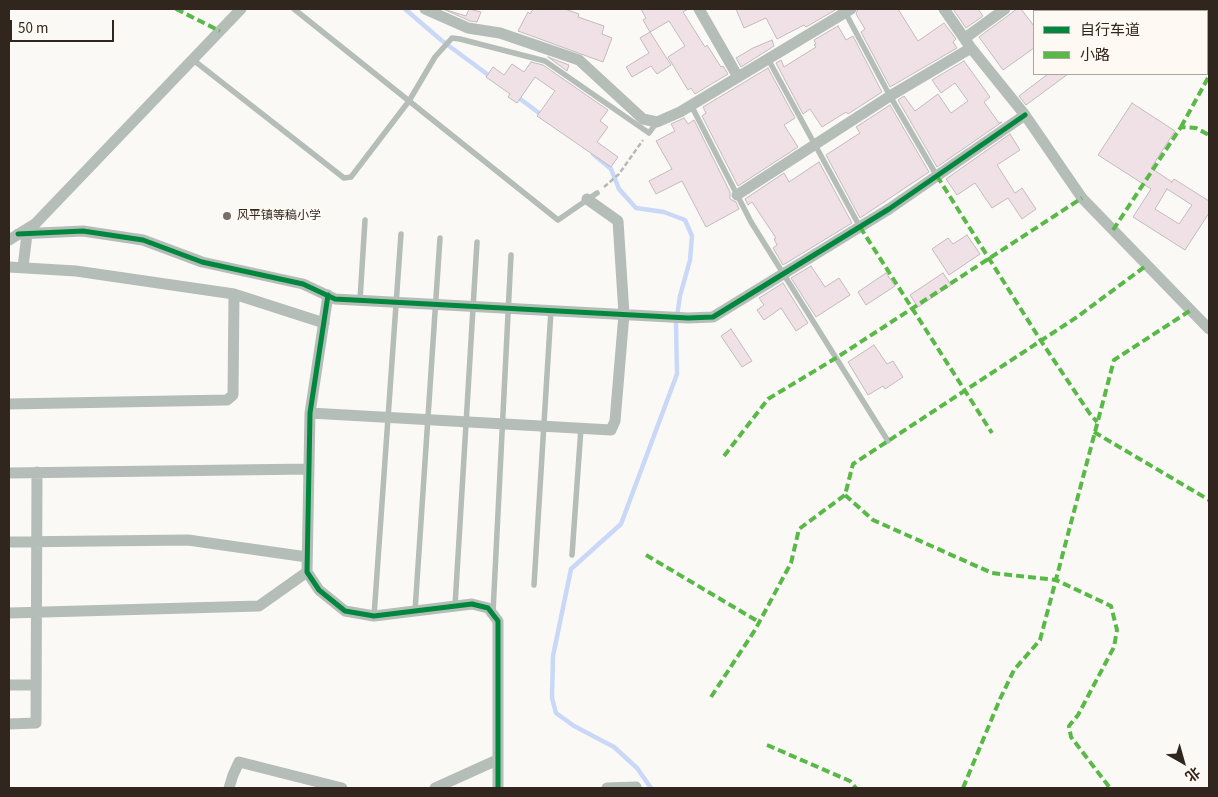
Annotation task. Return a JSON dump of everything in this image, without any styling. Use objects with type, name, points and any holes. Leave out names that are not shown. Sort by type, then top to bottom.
[{"type":"street","points":[[18,236],[35,224],[241,9]]},
{"type":"street","points":[[425,9],[468,28],[500,33],[579,60],[643,119],[656,122],[680,112],[848,10]]},
{"type":"street","points":[[699,9],[738,77]]},
{"type":"street","points":[[944,9],[1024,115],[1082,198],[1209,329]]},
{"type":"street","points":[[737,194],[815,146],[968,43],[1005,9]]},
{"type":"street","points":[[18,236],[83,230],[143,240],[202,262],[303,284],[335,299],[688,318],[713,317],[889,209],[1024,115]]},
{"type":"street","points":[[310,412],[611,430],[615,421],[624,314],[618,221],[592,196]]},
{"type":"street","points":[[18,236],[23,267]]},
{"type":"street","points":[[9,267],[76,271],[234,294],[324,323]]},
{"type":"street","points":[[9,404],[227,400],[233,395],[234,294]]},
{"type":"street","points":[[328,295],[310,412],[307,572],[319,590],[345,611],[374,616],[472,604],[488,608],[498,621],[498,788]]},
{"type":"street","points":[[9,473],[309,469]]},
{"type":"street","points":[[9,724],[36,723],[37,472]]},
{"type":"street","points":[[9,542],[188,540],[307,557]]},
{"type":"street","points":[[9,613],[259,606],[307,572]]},
{"type":"street","points":[[9,685],[36,685]]},
{"type":"street","points":[[435,788],[497,760]]},
{"type":"street","points":[[229,788],[239,762],[342,788]]},
{"type":"street","points":[[606,788],[636,787]]},
{"type":"lane","points":[[294,9],[558,220],[592,196]]},
{"type":"lane","points":[[848,10],[890,96],[937,176]]},
{"type":"lane","points":[[192,60],[344,178],[352,177],[409,101],[435,57],[452,38],[546,61],[649,132],[656,122]]},
{"type":"lane","points":[[768,59],[860,227]]},
{"type":"lane","points":[[691,105],[751,222],[888,441]]},
{"type":"lane","points":[[360,300],[365,220]]},
{"type":"lane","points":[[374,616],[401,234]]},
{"type":"lane","points":[[415,611],[440,238]]},
{"type":"lane","points":[[455,606],[477,242]]},
{"type":"lane","points":[[493,615],[511,255]]},
{"type":"lane","points":[[534,585],[551,310]]},
{"type":"lane","points":[[572,555],[581,428]]},
{"type":"path","points":[[592,196],[619,174],[649,132]]},
{"type":"building","points":[[443,9],[466,16],[469,9],[481,12],[477,22],[470,21]]},
{"type":"building","points":[[533,9],[565,9],[579,14],[578,17],[604,26],[602,34],[612,38],[603,62],[518,31],[528,12],[530,14]]},
{"type":"building","points":[[641,9],[688,9],[683,12],[705,47],[707,45],[721,67],[723,66],[728,74],[695,94],[691,88],[688,90],[668,57],[685,46],[669,21],[650,32],[643,20],[646,18]]},
{"type":"building","points":[[736,9],[837,9],[806,27],[804,25],[777,39],[766,18],[744,28]]},
{"type":"building","points":[[858,9],[898,9],[918,41],[944,23],[956,39],[953,42],[957,48],[890,87],[861,32],[865,29],[856,14]]},
{"type":"building","points":[[953,9],[978,9],[983,16],[966,28]]},
{"type":"building","points":[[1017,9],[1021,9],[1033,25],[1033,49],[1003,70],[979,37]]},
{"type":"building","points":[[838,26],[846,40],[853,36],[882,92],[848,114],[846,112],[822,127],[810,109],[803,114],[776,63],[781,60],[784,67],[816,47],[814,40]]},
{"type":"building","points":[[650,32],[671,65],[657,74],[651,66],[632,77],[626,67],[649,53],[640,38]]},
{"type":"building","points":[[772,40],[774,46],[741,67],[736,58]]},
{"type":"building","points":[[548,57],[569,65],[567,71]]},
{"type":"building","points":[[964,61],[990,97],[984,102],[999,123],[1002,122],[937,167],[898,100],[904,96],[915,111],[938,94],[951,113],[968,101],[955,83],[941,93],[932,80]]},
{"type":"building","points":[[531,62],[543,65],[608,110],[600,121],[608,127],[597,142],[618,157],[611,167],[537,116],[555,91],[535,77],[517,103],[508,97],[510,94],[486,77],[493,67],[504,75],[512,64],[524,72]]},
{"type":"building","points":[[768,68],[795,118],[784,125],[798,147],[738,186],[702,116],[706,113],[703,107]]},
{"type":"building","points":[[1047,75],[1067,75],[1026,105],[1019,96]]},
{"type":"building","points":[[1132,103],[1175,131],[1151,168],[1172,182],[1174,179],[1209,201],[1209,213],[1185,250],[1133,217],[1151,189],[1098,155]],"holes":[[[1167,189],[1192,205],[1179,224],[1155,209]]]},
{"type":"building","points":[[890,105],[929,172],[860,218],[826,155],[860,133],[856,127]]},
{"type":"building","points":[[684,118],[688,124],[694,120],[730,192],[730,199],[736,202],[739,209],[706,227],[682,181],[656,194],[649,181],[672,169],[656,141],[675,131],[671,124]]},
{"type":"building","points":[[1010,134],[1020,150],[997,165],[1015,193],[1022,188],[1036,209],[1022,219],[1008,198],[992,208],[975,183],[957,195],[946,179]]},
{"type":"building","points":[[819,162],[852,223],[783,265],[773,248],[777,245],[774,239],[776,238],[752,202],[748,205],[745,199],[784,173],[789,182]]},
{"type":"building","points":[[967,235],[980,254],[949,275],[932,249],[948,238],[953,244]]},
{"type":"building","points":[[811,266],[825,287],[839,278],[850,295],[816,317],[791,278]]},
{"type":"building","points":[[886,273],[895,286],[866,305],[858,292]]},
{"type":"building","points":[[943,273],[951,285],[918,307],[910,295]]},
{"type":"building","points":[[783,283],[808,323],[796,331],[781,308],[764,320],[757,310],[764,305],[759,298]]},
{"type":"building","points":[[731,329],[752,361],[742,367],[721,336]]},
{"type":"building","points":[[874,345],[887,364],[893,361],[903,377],[885,389],[883,386],[868,395],[848,362]]},
{"type":"waterway","points":[[405,9],[441,40],[491,77]]},
{"type":"waterway","points":[[515,95],[543,116]]},
{"type":"waterway","points":[[593,154],[611,169],[619,189],[636,208],[664,212],[685,220],[692,236],[690,260],[680,296],[676,323],[677,374],[621,524],[571,569],[553,656],[552,698],[556,713],[574,726],[614,747],[637,768],[651,788]]},
{"type":"marked path","points":[[176,9],[220,31]]},
{"type":"marked path","points":[[1181,127],[1209,76]]},
{"type":"marked path","points":[[1113,230],[1181,127],[1196,128],[1209,135]]},
{"type":"marked path","points":[[937,176],[1041,341],[1097,422]]},
{"type":"marked path","points":[[724,456],[768,399],[836,358],[1082,198]]},
{"type":"marked path","points":[[860,227],[992,433]]},
{"type":"marked path","points":[[711,697],[755,630],[791,563],[799,529],[845,495],[853,464],[1077,317],[1147,265]]},
{"type":"marked path","points":[[963,788],[1014,670],[1040,640],[1114,360],[1191,310]]},
{"type":"marked path","points":[[1094,432],[1209,500]]},
{"type":"marked path","points":[[845,495],[873,520],[992,573],[1056,580],[1111,606],[1117,630],[1114,647],[1078,715],[1069,726],[1071,737],[1110,788]]},
{"type":"marked path","points":[[646,555],[759,622]]},
{"type":"marked path","points":[[767,745],[850,781],[856,788]]},
{"type":"cycle path","points":[[18,234],[83,231],[143,240],[202,262],[303,284],[335,299],[688,318],[713,317],[889,209],[1025,115]]},
{"type":"cycle path","points":[[328,295],[310,413],[307,572],[319,590],[345,611],[374,616],[472,604],[488,608],[498,621],[498,788]]},
{"type":"place","name":"风平镇等稿小学","points":[[227,216]]}]
